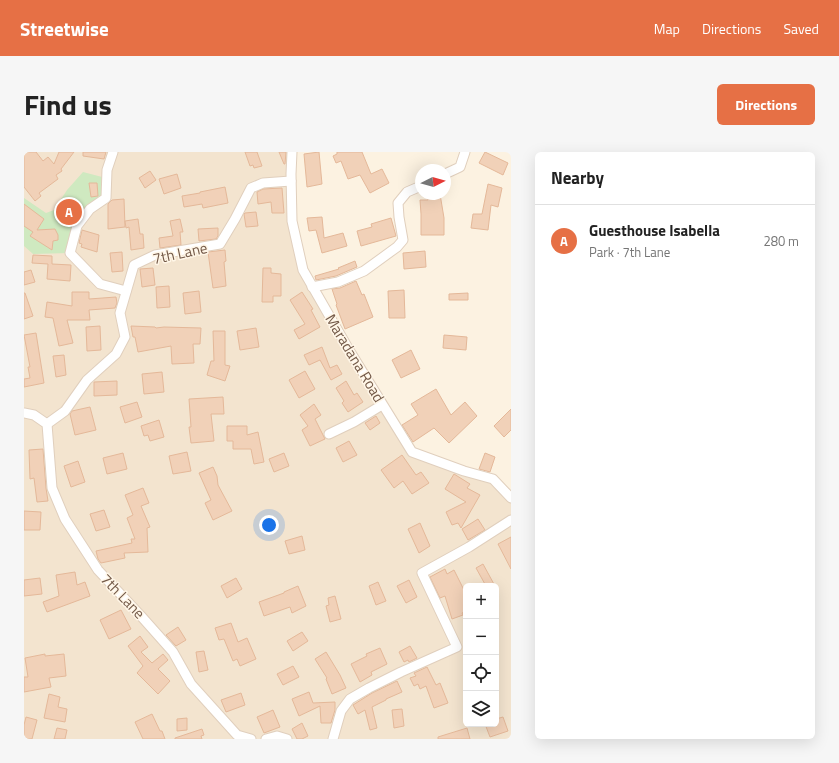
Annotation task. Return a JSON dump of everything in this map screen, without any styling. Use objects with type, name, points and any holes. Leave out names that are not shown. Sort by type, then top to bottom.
[{"type":"street","points":[[114,152],[107,170],[106,198],[90,209],[77,226],[70,253],[100,284],[126,291]]},
{"type":"street","name":"Maradana Road","points":[[292,152],[292,222],[303,270],[382,405],[412,452],[464,471],[493,479],[511,498]]},
{"type":"street","points":[[451,171],[460,167],[465,152]]},
{"type":"street","name":"7th Lane","points":[[251,739],[237,735],[191,684],[173,652],[142,616],[98,570],[65,519],[52,488],[47,424],[65,411],[88,380],[116,354],[125,337],[120,312],[134,265],[155,255],[220,244],[251,188],[263,183],[291,181]]},
{"type":"street","points":[[312,287],[338,282],[364,271],[400,244],[403,240],[398,203],[407,192],[415,189]]},
{"type":"street","points":[[329,434],[354,422],[382,405]]},
{"type":"street","points":[[24,413],[34,415],[47,424]]},
{"type":"street","points":[[333,739],[341,711],[350,699],[401,672],[457,647],[422,573],[470,547],[511,520]]},
{"type":"street","points":[[266,739],[278,736],[288,739]]},
{"type":"shaded area","points":[[24,152],[289,152],[300,272],[408,452],[488,478],[511,502],[511,739],[24,739]]},
{"type":"green space","points":[[83,172],[106,178],[106,198],[77,226],[70,253],[33,254],[24,246],[24,198],[46,213],[54,210],[67,190]]},
{"type":"building","points":[[24,152],[36,152],[43,161],[48,157],[54,164],[59,152],[74,152],[61,169],[62,171],[56,175],[58,179],[39,193],[41,196],[35,201],[24,187]]},
{"type":"building","points":[[83,152],[106,152],[104,159],[83,156]]},
{"type":"building","points":[[245,152],[257,152],[262,166],[254,168],[253,165],[250,166]]},
{"type":"building","points":[[279,152],[286,152],[285,164],[284,164]]},
{"type":"building","points":[[319,152],[322,184],[307,187],[304,154]]},
{"type":"building","points":[[337,152],[362,152],[371,174],[382,169],[389,183],[370,193],[360,175],[348,179],[341,161],[336,163],[333,156],[337,154]]},
{"type":"building","points":[[485,152],[508,163],[503,175],[479,163]]},
{"type":"building","points":[[150,171],[156,180],[145,188],[139,178]]},
{"type":"building","points":[[177,174],[181,188],[164,194],[159,179]]},
{"type":"building","points":[[89,183],[97,183],[98,196],[91,197]]},
{"type":"building","points":[[488,184],[502,188],[498,207],[491,205],[488,230],[471,228],[473,214],[482,214]]},
{"type":"building","points":[[225,187],[228,203],[203,208],[202,204],[184,207],[182,196]]},
{"type":"building","points":[[282,188],[284,213],[272,213],[271,202],[258,204],[257,192],[263,189]]},
{"type":"building","points":[[124,199],[125,227],[108,229],[108,204],[112,200]]},
{"type":"building","points":[[420,200],[441,200],[444,218],[444,235],[421,235]]},
{"type":"building","points":[[24,204],[44,219],[37,230],[55,229],[58,235],[58,240],[53,241],[52,250],[30,236],[33,232],[24,226]]},
{"type":"building","points":[[256,212],[258,226],[246,227],[244,214]]},
{"type":"building","points":[[322,217],[324,238],[343,233],[347,246],[322,253],[316,230],[309,231],[307,218]]},
{"type":"building","points":[[391,218],[396,236],[361,246],[357,231],[372,227],[371,224]]},
{"type":"building","points":[[138,219],[140,234],[143,234],[144,248],[131,250],[129,227],[126,228],[125,221]]},
{"type":"building","points":[[180,219],[183,232],[180,232],[181,245],[160,248],[159,238],[173,236],[170,221]]},
{"type":"building","points":[[218,228],[218,236],[216,239],[199,241],[198,229]]},
{"type":"building","points":[[82,230],[99,235],[97,252],[81,247],[82,244],[79,243]]},
{"type":"building","points":[[225,250],[226,261],[224,262],[226,286],[213,288],[208,252]]},
{"type":"building","points":[[425,251],[426,267],[404,269],[403,253]]},
{"type":"building","points":[[122,252],[123,271],[112,272],[110,253]]},
{"type":"building","points":[[33,255],[52,256],[52,264],[71,265],[70,281],[47,279],[48,264],[32,263]]},
{"type":"building","points":[[355,261],[357,267],[336,276],[316,280],[315,276],[339,269],[338,268]]},
{"type":"building","points":[[153,268],[155,285],[142,287],[140,269]]},
{"type":"building","points":[[263,268],[271,268],[271,273],[281,274],[281,296],[273,296],[273,302],[262,302]]},
{"type":"building","points":[[31,270],[35,282],[24,285],[24,272]]},
{"type":"building","points":[[356,281],[362,295],[364,294],[373,317],[345,329],[332,289],[340,288]]},
{"type":"building","points":[[169,286],[170,307],[157,308],[156,287]]},
{"type":"building","points":[[404,290],[405,318],[389,318],[388,291]]},
{"type":"building","points":[[199,291],[201,312],[185,314],[183,293]]},
{"type":"building","points":[[72,292],[89,292],[89,299],[116,297],[117,303],[115,308],[89,310],[90,320],[67,320],[73,343],[59,346],[53,318],[45,317],[47,302],[72,306]]},
{"type":"building","points":[[302,292],[313,309],[311,310],[320,327],[299,339],[294,330],[305,324],[290,300]]},
{"type":"building","points":[[24,293],[33,316],[24,319]]},
{"type":"building","points":[[468,293],[468,300],[449,300],[449,294]]},
{"type":"building","points":[[100,326],[101,350],[87,351],[86,327]]},
{"type":"building","points":[[131,326],[156,328],[201,328],[200,344],[193,344],[194,363],[172,364],[171,346],[138,352]]},
{"type":"building","points":[[256,328],[259,347],[240,350],[237,331]]},
{"type":"building","points":[[213,331],[225,331],[225,365],[230,366],[225,381],[207,375],[211,361],[214,361]]},
{"type":"building","points":[[36,333],[44,383],[24,387],[24,379],[30,378],[28,367],[30,367],[24,335]]},
{"type":"building","points":[[444,335],[467,337],[466,350],[443,348]]},
{"type":"building","points":[[322,347],[330,368],[337,365],[342,374],[331,380],[320,360],[309,365],[304,355]]},
{"type":"building","points":[[411,350],[420,369],[401,378],[392,360]]},
{"type":"building","points":[[64,355],[66,375],[56,377],[53,356]]},
{"type":"building","points":[[305,371],[315,389],[299,398],[289,380]]},
{"type":"building","points":[[162,372],[164,392],[144,394],[142,374]]},
{"type":"building","points":[[117,381],[117,395],[94,396],[94,382]]},
{"type":"building","points":[[346,381],[354,395],[357,393],[363,402],[348,412],[342,403],[344,401],[336,388]]},
{"type":"building","points":[[436,389],[451,415],[465,402],[477,416],[449,443],[434,428],[413,442],[402,425],[418,415],[411,404]]},
{"type":"building","points":[[223,397],[224,414],[211,414],[214,441],[191,443],[189,427],[191,427],[189,399]]},
{"type":"building","points":[[137,402],[142,417],[125,423],[120,407]]},
{"type":"building","points":[[314,404],[321,415],[315,419],[325,439],[310,446],[302,430],[308,426],[300,415]]},
{"type":"building","points":[[90,407],[96,430],[75,435],[70,414],[72,411]]},
{"type":"building","points":[[511,409],[511,430],[504,437],[494,426]]},
{"type":"building","points":[[376,416],[380,423],[370,430],[365,423]]},
{"type":"building","points":[[159,420],[164,437],[150,441],[148,435],[144,436],[141,426]]},
{"type":"building","points":[[227,426],[247,426],[247,435],[258,432],[264,462],[254,464],[251,449],[233,449],[233,441],[227,441]]},
{"type":"building","points":[[349,441],[357,455],[343,462],[336,448]]},
{"type":"building","points":[[43,449],[48,501],[37,502],[34,478],[30,479],[29,450]]},
{"type":"building","points":[[187,452],[191,471],[173,474],[169,456]]},
{"type":"building","points":[[123,453],[127,469],[107,474],[103,458]]},
{"type":"building","points":[[284,453],[289,466],[274,472],[269,459]]},
{"type":"building","points":[[485,453],[495,457],[490,472],[479,469]]},
{"type":"building","points":[[402,455],[416,475],[421,472],[429,483],[412,494],[403,481],[394,488],[381,470]]},
{"type":"building","points":[[78,461],[85,482],[71,487],[64,466]]},
{"type":"building","points":[[213,467],[217,476],[218,485],[232,511],[213,520],[205,503],[211,500],[199,473]]},
{"type":"building","points":[[454,474],[470,484],[467,488],[480,495],[461,528],[458,523],[452,525],[446,512],[466,502],[445,489]]},
{"type":"building","points":[[143,488],[149,503],[141,506],[150,527],[147,528],[148,552],[124,553],[125,558],[101,563],[98,559],[96,551],[132,543],[131,539],[135,539],[127,518],[133,515],[125,495]]},
{"type":"building","points":[[104,510],[110,527],[96,531],[90,514]]},
{"type":"building","points":[[24,511],[41,512],[40,530],[24,530]]},
{"type":"building","points":[[478,519],[485,530],[468,540],[462,529]]},
{"type":"building","points":[[420,523],[430,546],[419,553],[408,529]]},
{"type":"building","points":[[302,536],[305,550],[289,554],[285,541]]},
{"type":"building","points":[[511,537],[511,569],[498,544]]},
{"type":"building","points":[[483,564],[493,583],[484,583],[476,568]]},
{"type":"building","points":[[445,569],[447,574],[454,570],[463,588],[463,615],[452,619],[445,596],[440,598],[430,577]]},
{"type":"building","points":[[75,572],[77,585],[85,582],[90,596],[47,612],[43,602],[59,596],[56,575]]},
{"type":"building","points":[[40,578],[42,594],[24,596],[24,580]]},
{"type":"building","points":[[236,578],[242,589],[227,598],[221,586]]},
{"type":"building","points":[[409,580],[417,597],[406,603],[397,586]]},
{"type":"building","points":[[378,582],[386,601],[376,605],[369,586]]},
{"type":"building","points":[[298,586],[306,606],[292,613],[290,607],[264,616],[259,602]]},
{"type":"building","points":[[335,596],[341,619],[330,622],[326,606],[329,605],[328,598]]},
{"type":"building","points":[[121,610],[131,629],[109,639],[100,620]]},
{"type":"building","points":[[231,623],[238,642],[247,638],[256,659],[240,666],[237,659],[233,661],[224,639],[219,640],[215,628]]},
{"type":"building","points":[[178,627],[186,640],[176,646],[166,635]]},
{"type":"building","points":[[302,632],[308,641],[293,651],[287,641]]},
{"type":"building","points":[[140,636],[148,647],[141,652],[152,663],[163,654],[168,660],[158,669],[170,681],[158,694],[137,673],[143,666],[128,646]]},
{"type":"building","points":[[410,646],[417,658],[409,662],[408,660],[404,662],[399,652]]},
{"type":"building","points":[[380,648],[387,664],[371,672],[372,675],[360,682],[351,664],[367,656],[366,654]]},
{"type":"building","points":[[204,651],[208,670],[199,672],[196,652]]},
{"type":"building","points":[[326,652],[346,688],[332,694],[326,679],[327,678],[315,659]]},
{"type":"building","points":[[45,654],[45,656],[64,654],[66,676],[49,678],[51,687],[24,692],[24,677],[28,677],[25,658]]},
{"type":"building","points":[[293,666],[299,677],[283,685],[277,674]]},
{"type":"building","points":[[427,667],[436,685],[440,683],[448,703],[434,708],[426,686],[420,689],[418,684],[414,686],[410,678],[416,676],[414,673]]},
{"type":"building","points":[[397,681],[402,692],[372,707],[377,728],[370,730],[365,710],[358,714],[353,705],[372,693]]},
{"type":"building","points":[[309,692],[313,703],[335,702],[335,710],[331,723],[321,723],[320,706],[299,716],[292,699]]},
{"type":"building","points":[[241,693],[245,705],[226,712],[221,700]]},
{"type":"building","points":[[49,694],[60,697],[58,707],[67,709],[65,722],[44,718]]},
{"type":"building","points":[[402,709],[404,726],[394,728],[392,710]]},
{"type":"building","points":[[273,710],[280,727],[264,733],[257,717]]},
{"type":"building","points":[[152,714],[165,739],[143,739],[135,722]]},
{"type":"building","points":[[26,717],[37,720],[32,739],[24,739],[24,725]]},
{"type":"building","points":[[503,717],[508,731],[490,737],[486,727],[499,727],[499,718]]},
{"type":"building","points":[[187,718],[187,730],[177,731],[177,719]]},
{"type":"building","points":[[302,723],[308,736],[302,739],[297,739],[292,729]]},
{"type":"building","points":[[57,728],[67,730],[65,739],[54,739]]},
{"type":"building","points":[[467,728],[470,739],[438,739],[438,737]]},
{"type":"building","points":[[202,729],[204,735],[201,736],[202,739],[175,739],[175,738]]},
{"type":"place","name":"Guesthouse Isabella","points":[[69,212]]}]
